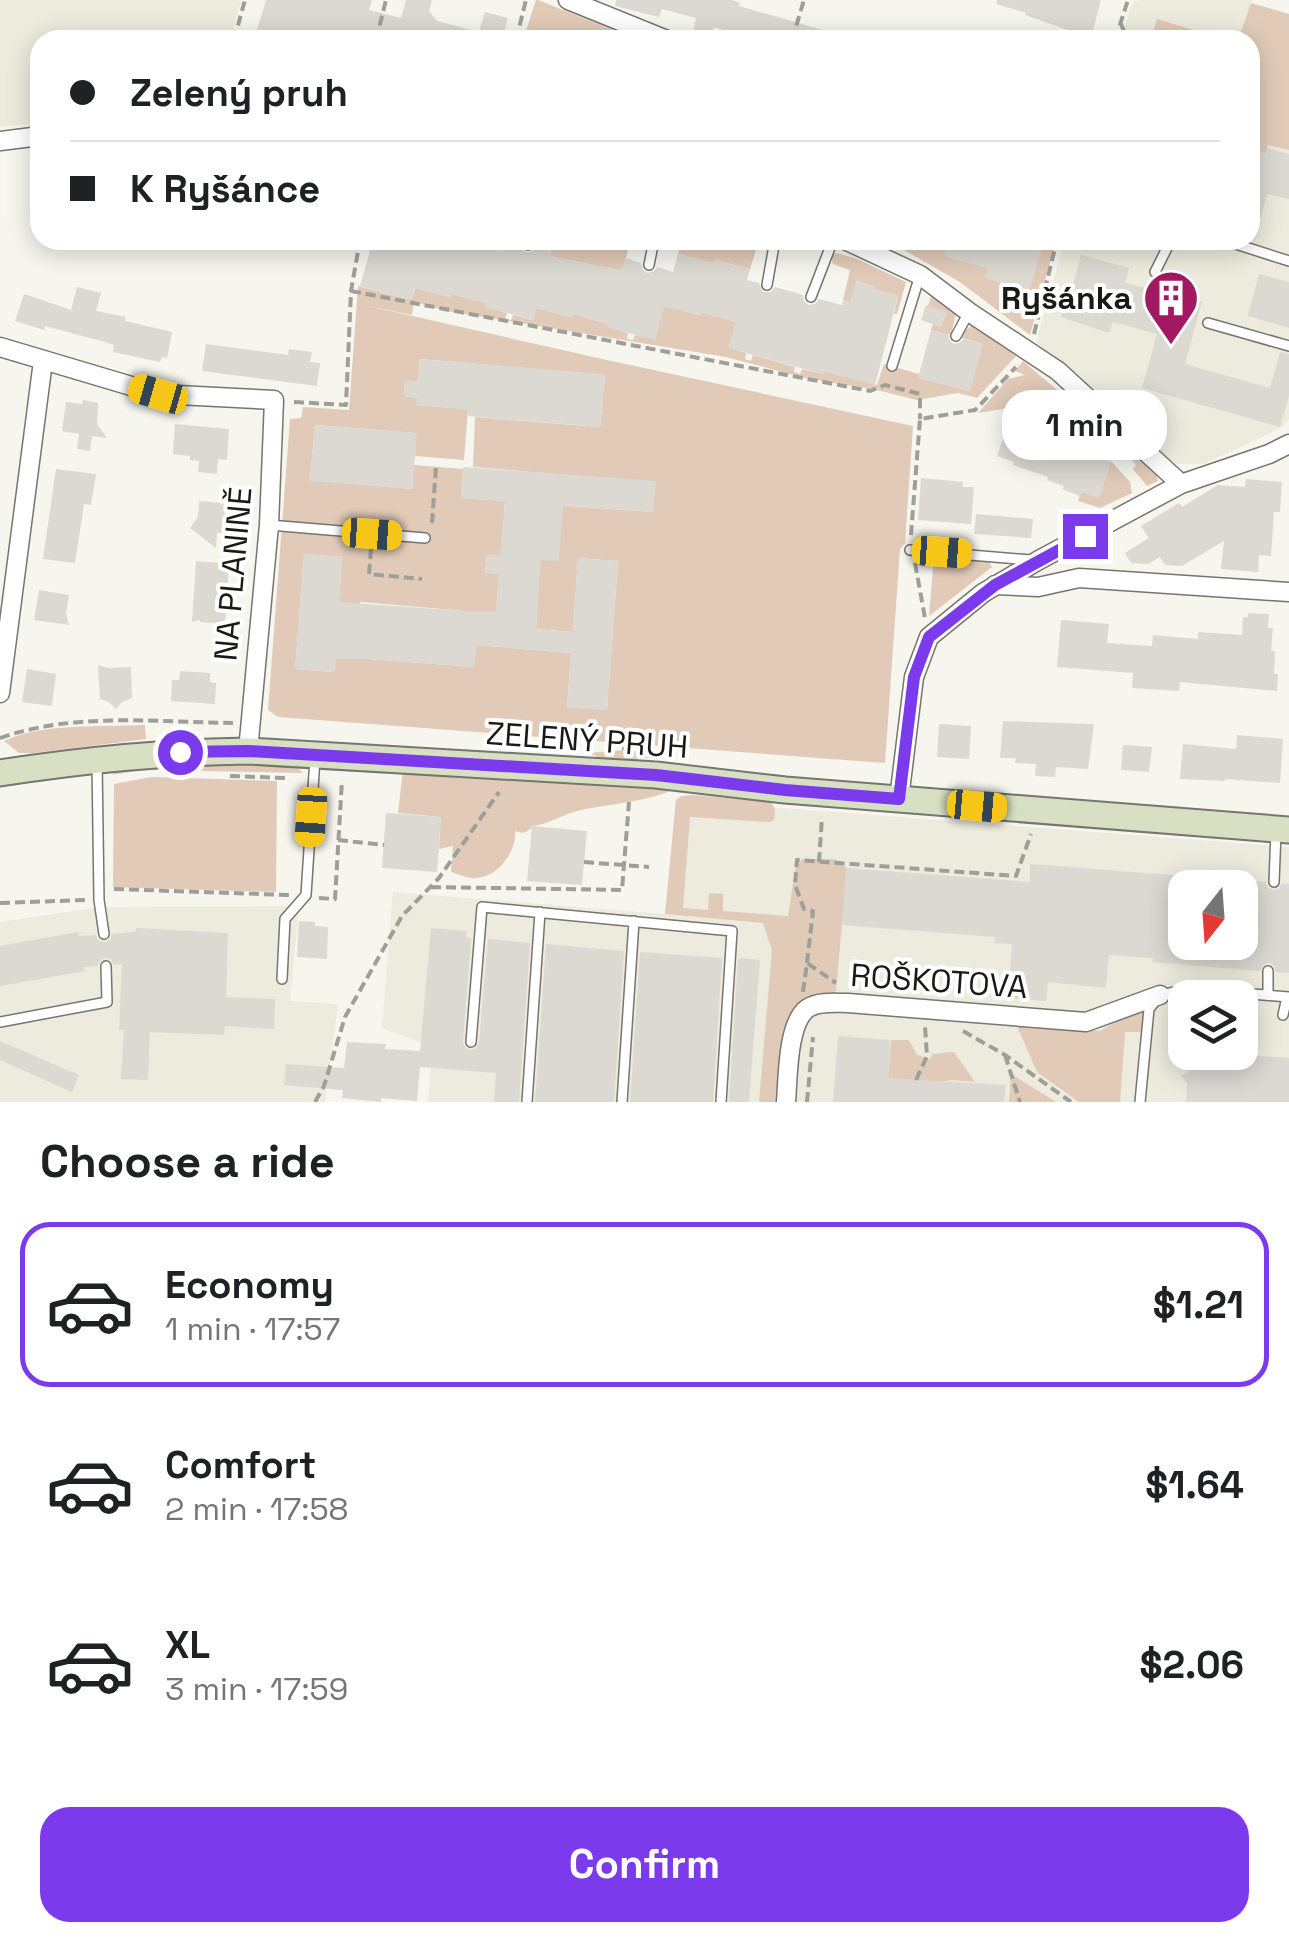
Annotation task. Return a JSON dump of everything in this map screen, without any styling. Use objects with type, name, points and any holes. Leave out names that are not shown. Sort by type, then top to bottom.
[{"type":"street","points":[[568,0],[643,30]]},
{"type":"street","points":[[0,141],[30,137]]},
{"type":"street","points":[[866,250],[920,275],[1058,371],[1181,484]]},
{"type":"street","points":[[0,347],[158,394],[274,400]]},
{"type":"street","points":[[0,693],[7,584],[43,361]]},
{"type":"street","name":"NA PLANINĚ","points":[[248,751],[269,525],[274,400]]},
{"type":"street","points":[[899,799],[914,677],[929,637],[995,585],[1181,484],[1289,444]]},
{"type":"street","points":[[1046,557],[1079,578]]},
{"type":"street","points":[[995,585],[1038,588],[1079,578],[1289,592]]},
{"type":"street","name":"ZELENÝ PRUH","points":[[0,773],[97,758],[248,751],[656,775],[785,790],[1283,829]]},
{"type":"street","name":"ROŠKOTOVA","points":[[786,1102],[791,1046],[800,1016],[817,1004],[923,1008],[1086,1022],[1160,995]]},
{"type":"lane","points":[[649,265],[652,250]]},
{"type":"lane","points":[[767,285],[773,250]]},
{"type":"lane","points":[[811,297],[829,250]]},
{"type":"lane","points":[[1155,272],[1167,250]]},
{"type":"lane","points":[[1253,250],[1289,262]]},
{"type":"lane","points":[[892,366],[920,275]]},
{"type":"lane","points":[[956,336],[969,312]]},
{"type":"lane","points":[[1208,323],[1289,346]]},
{"type":"lane","points":[[269,525],[425,538]]},
{"type":"lane","points":[[910,550],[1046,557]]},
{"type":"lane","points":[[282,980],[286,919],[304,896],[316,756]]},
{"type":"lane","points":[[97,758],[104,934]]},
{"type":"lane","points":[[1274,882],[1283,829]]},
{"type":"lane","points":[[471,1042],[482,906],[732,931],[721,1102]]},
{"type":"lane","points":[[527,1102],[540,912]]},
{"type":"lane","points":[[622,1102],[634,921]]},
{"type":"lane","points":[[0,1022],[107,1002],[106,966]]},
{"type":"lane","points":[[1268,971],[1268,995]]},
{"type":"lane","points":[[1140,1102],[1149,1009],[1160,995],[1190,989],[1288,997],[1283,1015]]},
{"type":"path","points":[[236,30],[244,0]]},
{"type":"path","points":[[378,30],[386,0]]},
{"type":"path","points":[[518,30],[526,0]]},
{"type":"path","points":[[795,30],[804,0]]},
{"type":"path","points":[[1118,30],[1128,0]]},
{"type":"path","points":[[1120,22],[1124,30]]},
{"type":"path","points":[[274,400],[346,406],[351,291],[358,250]]},
{"type":"path","points":[[1030,353],[1053,250]]},
{"type":"path","points":[[351,291],[870,392],[885,385],[920,394],[910,550],[929,637]]},
{"type":"path","points":[[920,419],[974,410],[1001,381]]},
{"type":"path","points":[[432,523],[436,467]]},
{"type":"path","points":[[372,534],[369,574],[422,578]]},
{"type":"path","points":[[624,733],[624,750]]},
{"type":"path","points":[[0,903],[100,894],[334,899],[342,780]]},
{"type":"path","points":[[315,1102],[324,1086],[345,1018],[402,916],[440,878],[499,792]]},
{"type":"path","points":[[431,886],[622,890],[630,802]]},
{"type":"path","points":[[819,862],[822,818]]},
{"type":"path","points":[[807,962],[813,911],[804,909],[795,885],[797,860],[1016,876],[1031,834]]},
{"type":"path","points":[[338,840],[384,845]]},
{"type":"path","points":[[584,862],[648,867]]},
{"type":"path","points":[[807,1102],[817,1004]]},
{"type":"path","points":[[916,1080],[927,1056],[923,1008]]},
{"type":"path","points":[[956,1027],[1071,1102]]},
{"type":"path","points":[[1005,1056],[1020,1102]]},
{"type":"shaded area","points":[[0,0],[241,0],[233,30],[30,30],[30,124],[0,127]]},
{"type":"shaded area","points":[[538,0],[613,30],[526,30]]},
{"type":"shaded area","points":[[1252,0],[1242,30],[1124,30],[1135,1]]},
{"type":"shaded area","points":[[1251,3],[1289,14],[1289,150],[1268,145],[1263,162],[1260,30],[1242,30]]},
{"type":"shaded area","points":[[1157,19],[1194,30],[1154,30]]},
{"type":"shaded area","points":[[1260,128],[1289,136],[1289,419],[1283,427],[1204,464],[1176,464],[1036,342],[1062,250],[1260,250]]},
{"type":"shaded area","points":[[552,250],[628,250],[622,271],[550,256]]},
{"type":"shaded area","points":[[679,250],[756,250],[750,269],[678,254]]},
{"type":"shaded area","points":[[904,250],[946,250],[945,256],[988,268],[986,278],[1003,283],[1005,280],[1029,290],[1040,250],[1053,250],[1030,335],[960,282]]},
{"type":"shaded area","points":[[836,253],[906,282],[897,314],[898,296],[857,281],[850,302],[843,300],[850,270],[833,264],[831,257]]},
{"type":"shaded area","points":[[358,286],[411,300],[415,288],[451,294],[486,303],[486,307],[507,313],[505,319],[511,320],[513,315],[533,320],[536,308],[572,317],[573,314],[608,324],[628,333],[627,339],[633,340],[635,335],[655,339],[664,306],[700,315],[701,312],[736,322],[729,348],[746,353],[745,359],[751,361],[753,355],[795,367],[794,372],[800,374],[802,369],[823,374],[824,371],[877,385],[884,364],[919,374],[919,378],[983,344],[962,338],[973,324],[1016,356],[977,398],[958,393],[917,400],[805,378],[726,357],[447,311],[414,302],[412,315],[359,304],[913,426],[885,763],[278,717],[268,710],[290,419],[301,418],[303,407],[349,410]],"holes":[[[420,359],[605,375],[600,427],[475,417],[473,467],[655,482],[653,512],[543,504],[536,629],[573,632],[578,558],[618,561],[607,710],[567,707],[571,653],[476,645],[474,667],[356,658],[337,635],[333,672],[295,669],[304,554],[342,557],[338,614],[358,616],[360,602],[477,612],[495,627],[499,574],[485,572],[487,555],[501,556],[505,501],[462,498],[463,469],[414,465],[412,489],[310,480],[315,425],[416,433],[415,456],[464,460],[468,409],[417,405],[417,398],[404,396],[405,381],[418,381]]]},
{"type":"shaded area","points":[[931,297],[956,312],[951,335],[931,330],[933,324],[941,327],[946,313],[928,306]]},
{"type":"shaded area","points":[[1023,361],[1124,447],[1121,451],[1085,422],[1058,413],[1055,400],[978,413],[1008,379],[1025,375],[1015,371]]},
{"type":"shaded area","points":[[1134,453],[1156,473],[1158,481],[1147,486],[1133,469],[1136,465],[1130,458]]},
{"type":"shaded area","points":[[1111,461],[1130,482],[1132,493],[1100,508],[1078,501],[1081,492],[1099,497]]},
{"type":"shaded area","points":[[946,553],[984,555],[992,567],[929,616],[934,557],[944,558]]},
{"type":"shaded area","points":[[145,725],[146,739],[34,753],[19,753],[4,741],[35,731]]},
{"type":"shaded area","points":[[624,750],[661,756],[614,764],[589,753]]},
{"type":"shaded area","points":[[228,763],[290,766],[303,773],[157,768],[111,775],[124,768]]},
{"type":"shaded area","points":[[403,770],[677,788],[640,800],[577,811],[532,826],[523,833],[515,831],[513,847],[499,868],[484,877],[473,878],[451,872],[453,846],[439,849],[441,817],[398,813]]},
{"type":"shaded area","points":[[152,777],[277,781],[276,892],[113,887],[114,784]]},
{"type":"shaded area","points":[[694,795],[771,802],[774,820],[690,817],[683,908],[708,910],[709,893],[723,894],[723,911],[788,916],[795,870],[802,859],[834,859],[847,868],[836,991],[802,1003],[790,1013],[782,1037],[778,1102],[759,1102],[772,950],[763,923],[665,914],[676,800]]},
{"type":"shaded area","points":[[676,800],[1289,847],[1289,1102],[428,1102],[433,1047],[382,1028],[393,892],[665,914]]},
{"type":"shaded area","points":[[101,907],[299,909],[290,1001],[338,1004],[325,1102],[0,1102],[0,922]]},
{"type":"shaded area","points":[[1151,1001],[1144,1032],[1125,1032],[1120,1102],[1079,1102],[1037,1072],[1017,1026],[1100,1031]]},
{"type":"shaded area","points":[[891,1040],[909,1040],[917,1055],[930,1059],[932,1054],[954,1052],[975,1082],[952,1080],[887,1091]]},
{"type":"shaded area","points":[[1011,1074],[1056,1102],[1009,1102]]},
{"type":"building","points":[[266,0],[372,0],[369,10],[401,18],[406,0],[432,0],[429,11],[437,21],[471,30],[257,30]]},
{"type":"building","points":[[616,0],[732,0],[739,6],[823,30],[714,27],[693,30],[696,18],[662,9],[659,17],[615,6]]},
{"type":"building","points":[[997,0],[1101,0],[1093,30],[1068,30],[996,4]]},
{"type":"building","points":[[485,12],[508,18],[505,30],[480,30]]},
{"type":"building","points":[[1267,148],[1289,154],[1289,199],[1267,194],[1260,220],[1260,152],[1265,153]]},
{"type":"building","points":[[370,250],[548,250],[552,251],[550,256],[622,271],[626,258],[641,263],[648,273],[657,267],[673,272],[678,254],[713,263],[714,260],[750,269],[747,280],[759,283],[763,292],[771,292],[775,287],[803,295],[809,305],[819,299],[842,305],[843,300],[850,302],[856,281],[898,296],[875,385],[728,348],[736,322],[701,312],[700,316],[664,306],[655,340],[573,314],[572,318],[536,308],[533,320],[451,294],[451,298],[414,288],[411,300],[360,286]]},
{"type":"building","points":[[946,250],[1041,250],[1030,290],[985,278],[988,268],[944,256]]},
{"type":"building","points":[[1081,255],[1129,268],[1125,283],[1202,301],[1185,364],[1270,388],[1280,352],[1289,354],[1289,396],[1280,427],[1142,388],[1157,334],[1113,322],[1109,333],[1061,317]]},
{"type":"building","points":[[1259,274],[1289,282],[1289,328],[1248,316]]},
{"type":"building","points":[[77,287],[101,293],[96,311],[172,332],[167,358],[162,357],[160,362],[113,352],[114,345],[105,342],[15,321],[24,294],[71,310]]},
{"type":"building","points":[[926,305],[946,312],[941,327],[921,320]]},
{"type":"building","points":[[931,330],[948,334],[953,344],[964,339],[983,344],[970,392],[918,378]]},
{"type":"building","points":[[206,344],[288,355],[289,349],[312,352],[310,362],[320,363],[317,386],[202,371]]},
{"type":"building","points":[[420,359],[605,374],[600,427],[468,416],[468,410],[416,405],[417,398],[404,396],[405,380],[418,381]]},
{"type":"building","points":[[83,400],[98,403],[97,424],[107,438],[92,436],[90,451],[77,449],[79,434],[62,431],[66,402],[82,404]]},
{"type":"building","points":[[1010,419],[1062,437],[1060,443],[1111,461],[1099,498],[1062,489],[1064,486],[1047,480],[1048,477],[997,456]]},
{"type":"building","points":[[175,424],[229,429],[227,460],[218,459],[217,474],[198,472],[199,461],[173,454]]},
{"type":"building","points":[[315,425],[417,433],[412,489],[310,481]]},
{"type":"building","points":[[463,467],[656,481],[653,512],[563,505],[559,561],[541,560],[536,629],[573,632],[578,558],[618,561],[607,710],[567,708],[571,653],[476,645],[474,667],[336,659],[335,672],[295,669],[304,554],[342,557],[339,602],[496,611],[499,574],[485,573],[487,555],[500,556],[505,501],[461,498]]},
{"type":"building","points":[[56,469],[96,474],[91,505],[84,504],[75,563],[43,559]]},
{"type":"building","points":[[921,478],[963,482],[962,487],[974,487],[971,524],[918,520]]},
{"type":"building","points":[[1246,479],[1282,482],[1280,512],[1274,512],[1271,556],[1259,555],[1258,572],[1221,569],[1224,541],[1182,566],[1165,565],[1160,557],[1148,564],[1131,563],[1125,553],[1149,538],[1141,526],[1218,485],[1245,487]]},
{"type":"building","points":[[199,501],[232,504],[230,533],[217,533],[216,548],[190,528],[198,517]]},
{"type":"building","points":[[976,514],[1033,519],[1031,538],[974,534]]},
{"type":"building","points":[[196,561],[229,564],[225,624],[192,622]]},
{"type":"building","points":[[39,590],[69,595],[69,625],[34,620]]},
{"type":"building","points":[[1248,613],[1269,614],[1277,691],[1180,682],[1179,691],[1132,688],[1133,673],[1057,667],[1061,620],[1109,624],[1107,643],[1152,646],[1153,635],[1198,639],[1198,632],[1242,635],[1243,617],[1248,617]]},
{"type":"building","points":[[98,665],[131,667],[132,698],[116,709],[100,699]]},
{"type":"building","points":[[27,669],[56,674],[52,706],[22,702]]},
{"type":"building","points":[[180,671],[210,673],[210,682],[216,683],[215,704],[171,701],[172,680],[179,680]]},
{"type":"building","points":[[1003,721],[1094,724],[1088,769],[1056,767],[1055,777],[1035,776],[1036,764],[1000,758]]},
{"type":"building","points":[[939,724],[971,726],[969,759],[937,757]]},
{"type":"building","points":[[1237,735],[1283,739],[1280,783],[1180,779],[1183,744],[1236,749]]},
{"type":"building","points":[[1123,745],[1152,747],[1149,772],[1121,770]]},
{"type":"building","points":[[386,813],[441,817],[437,872],[382,868]]},
{"type":"building","points":[[532,826],[587,831],[582,885],[527,881]]},
{"type":"building","points":[[1030,864],[1168,875],[1168,960],[1258,960],[1258,881],[1266,882],[1273,890],[1282,883],[1289,884],[1289,973],[1276,972],[1269,963],[1260,971],[1109,955],[1106,988],[1048,982],[1046,1001],[1008,998],[1012,944],[994,943],[995,937],[842,925],[846,868],[1030,882]]},
{"type":"building","points":[[299,921],[328,927],[327,959],[297,957]]},
{"type":"building","points":[[136,928],[228,933],[226,997],[275,999],[274,1029],[225,1026],[224,1035],[150,1032],[148,1080],[121,1079],[122,964],[114,965],[105,958],[98,966],[84,967],[85,971],[0,986],[0,946],[78,932],[79,936],[96,935],[104,942],[112,934],[136,932]]},
{"type":"building","points":[[431,928],[467,931],[466,938],[471,938],[463,1041],[469,1050],[479,1043],[488,939],[530,943],[519,1102],[494,1102],[496,1073],[420,1067],[417,1101],[342,1098],[343,1090],[284,1085],[286,1064],[344,1068],[347,1042],[420,1051]]},
{"type":"building","points":[[546,944],[624,951],[614,1102],[535,1102]]},
{"type":"building","points":[[640,952],[722,958],[713,1102],[630,1102]]},
{"type":"building","points":[[738,959],[760,960],[749,1102],[729,1102]]},
{"type":"building","points":[[838,1036],[890,1040],[888,1078],[1006,1085],[1004,1102],[833,1102]]},
{"type":"building","points":[[0,1041],[79,1075],[72,1092],[0,1060]]},
{"type":"building","points":[[1258,1056],[1289,1058],[1289,1102],[1186,1102],[1187,1083],[1181,1076],[1188,1072],[1258,1070]]},
{"type":"place","name":"Ryšánka","points":[[1171,347]]},
{"type":"route","points":[[180,752],[248,751],[656,775],[899,799],[914,677],[929,637],[995,585],[1085,536]]}]
